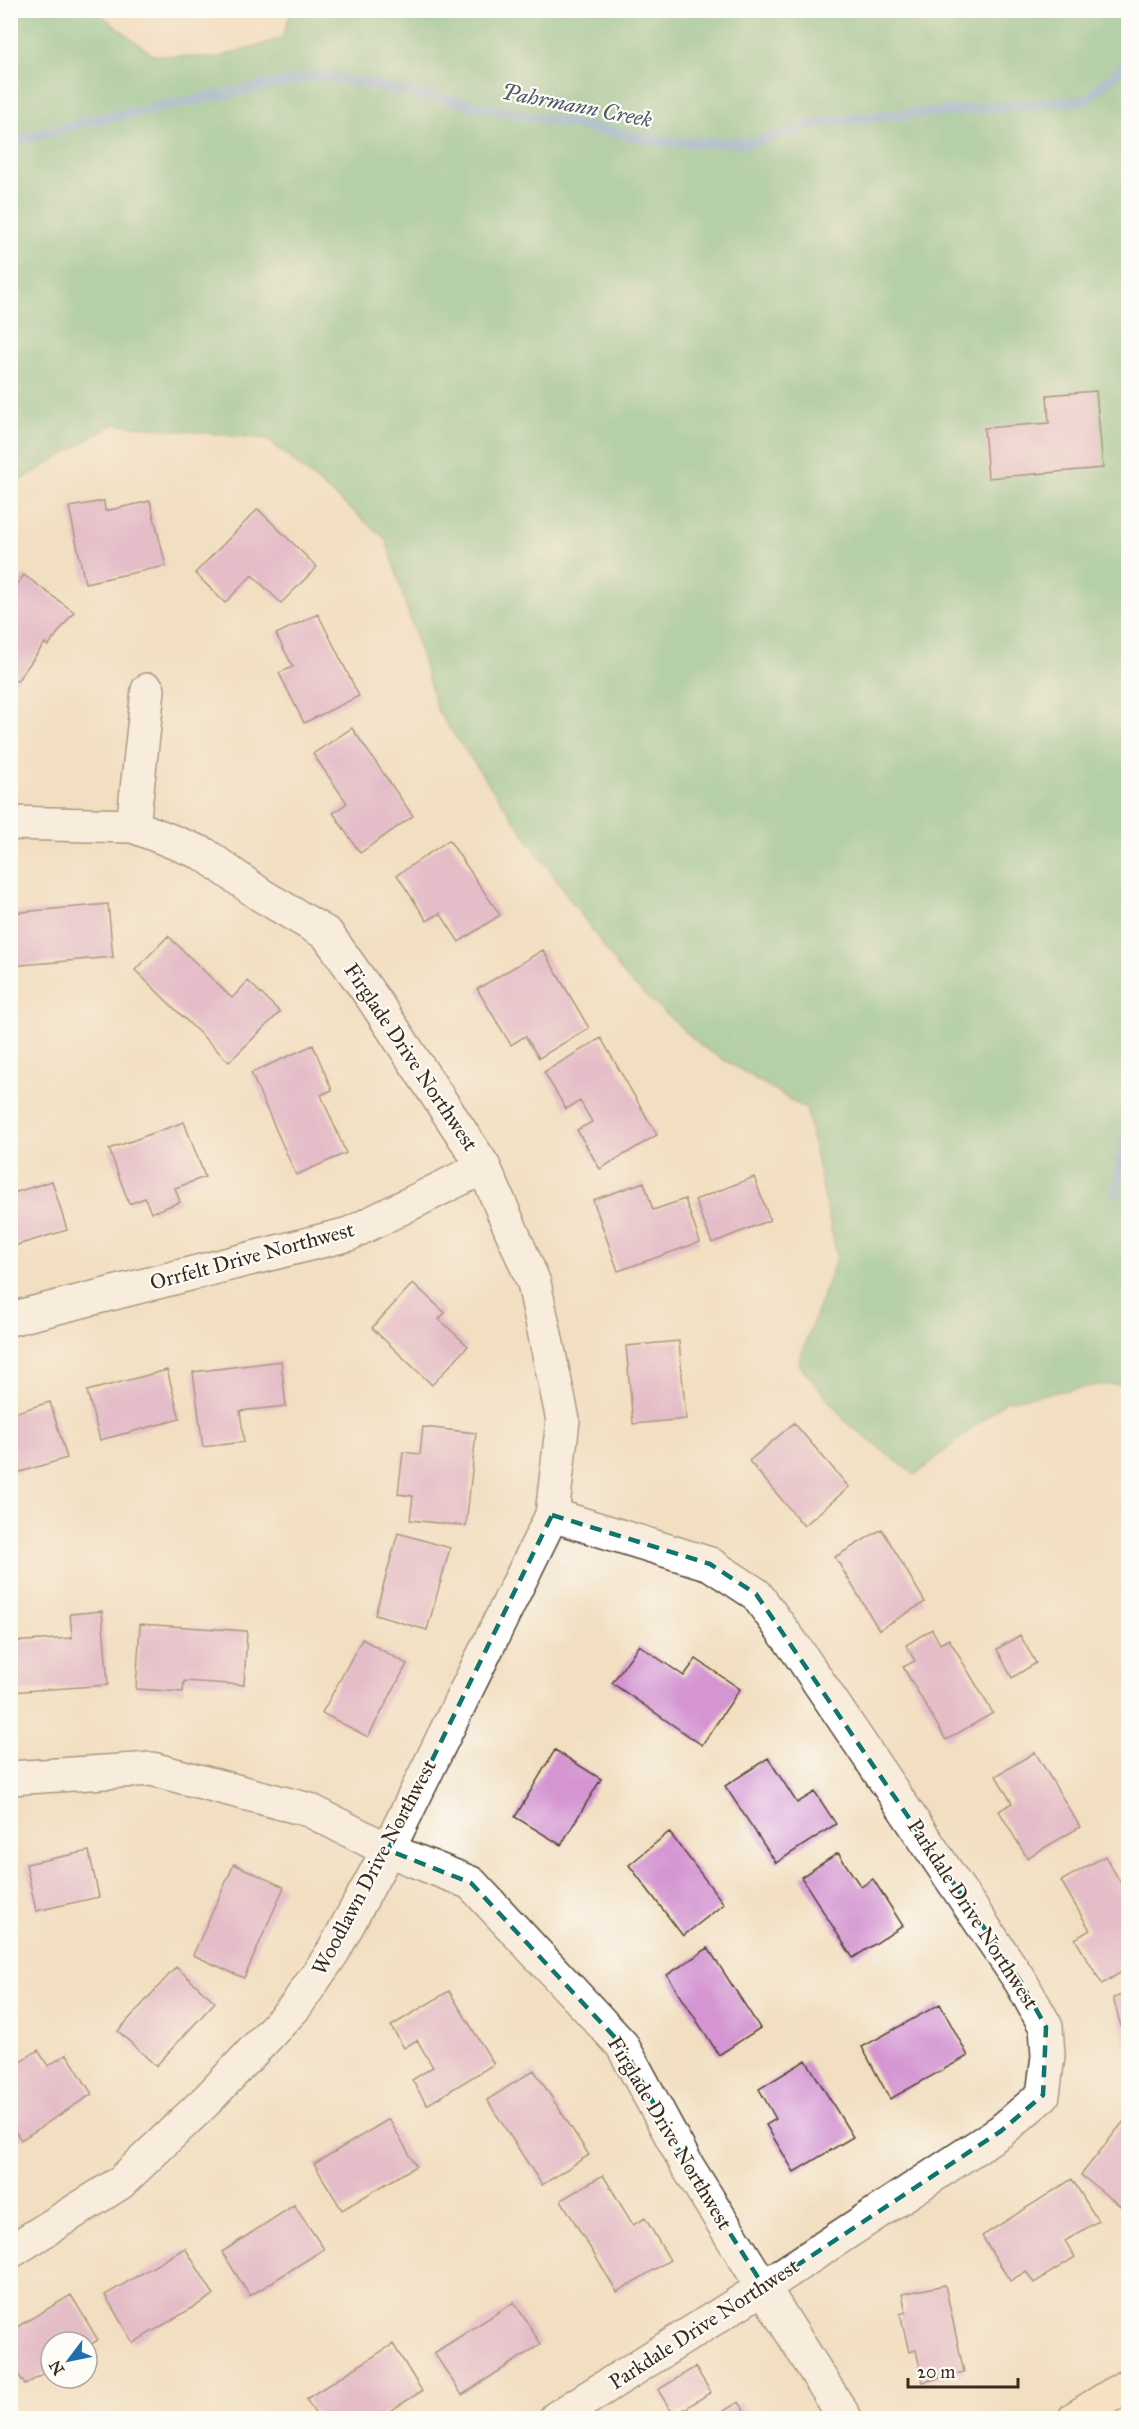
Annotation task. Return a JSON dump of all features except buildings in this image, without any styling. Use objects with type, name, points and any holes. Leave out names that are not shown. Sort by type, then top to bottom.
[{"type":"street","points":[[133,826],[148,690]]},
{"type":"street","name":"Firglade Drive Northwest","points":[[10,823],[133,826],[204,854],[261,895],[327,934],[374,1000],[484,1167],[534,1283],[563,1420],[552,1515]]},
{"type":"street","name":"Orrfelt Drive Northwest","points":[[10,1319],[350,1234],[484,1167]]},
{"type":"street","name":"Woodlawn Drive Northwest","points":[[10,2252],[120,2183],[208,2099],[296,2007],[333,1952],[388,1850],[552,1515]]},
{"type":"street","name":"Parkdale Drive Northwest","points":[[552,1515],[710,1564],[756,1594],[806,1662],[1008,1963],[1046,2027],[1048,2056],[1042,2095],[1001,2131],[764,2287],[556,2418]]},
{"type":"street","name":"Firglade Drive Northwest","points":[[10,1778],[152,1769],[309,1809],[388,1850],[471,1882],[622,2045],[688,2167],[845,2418]]},
{"type":"street","points":[[1075,2418],[1128,2385]]},
{"type":"highlighted area","points":[[552,1515],[710,1564],[756,1594],[1021,1982],[1046,2027],[1043,2095],[1001,2131],[764,2287],[688,2167],[622,2045],[471,1883],[388,1850]]},
{"type":"green space","points":[[10,11],[96,11],[153,55],[215,58],[282,38],[291,11],[1128,11],[1128,1384],[1098,1385],[1006,1401],[915,1475],[849,1425],[798,1363],[837,1257],[806,1109],[704,1048],[626,978],[438,712],[386,539],[267,439],[114,424],[11,486]]},
{"type":"waterway","name":"Pahrmann Creek","points":[[10,143],[89,121],[320,75],[662,142],[750,143],[827,121],[1086,100],[1128,62]]},
{"type":"waterway","points":[[1116,1192],[1128,1126]]}]
